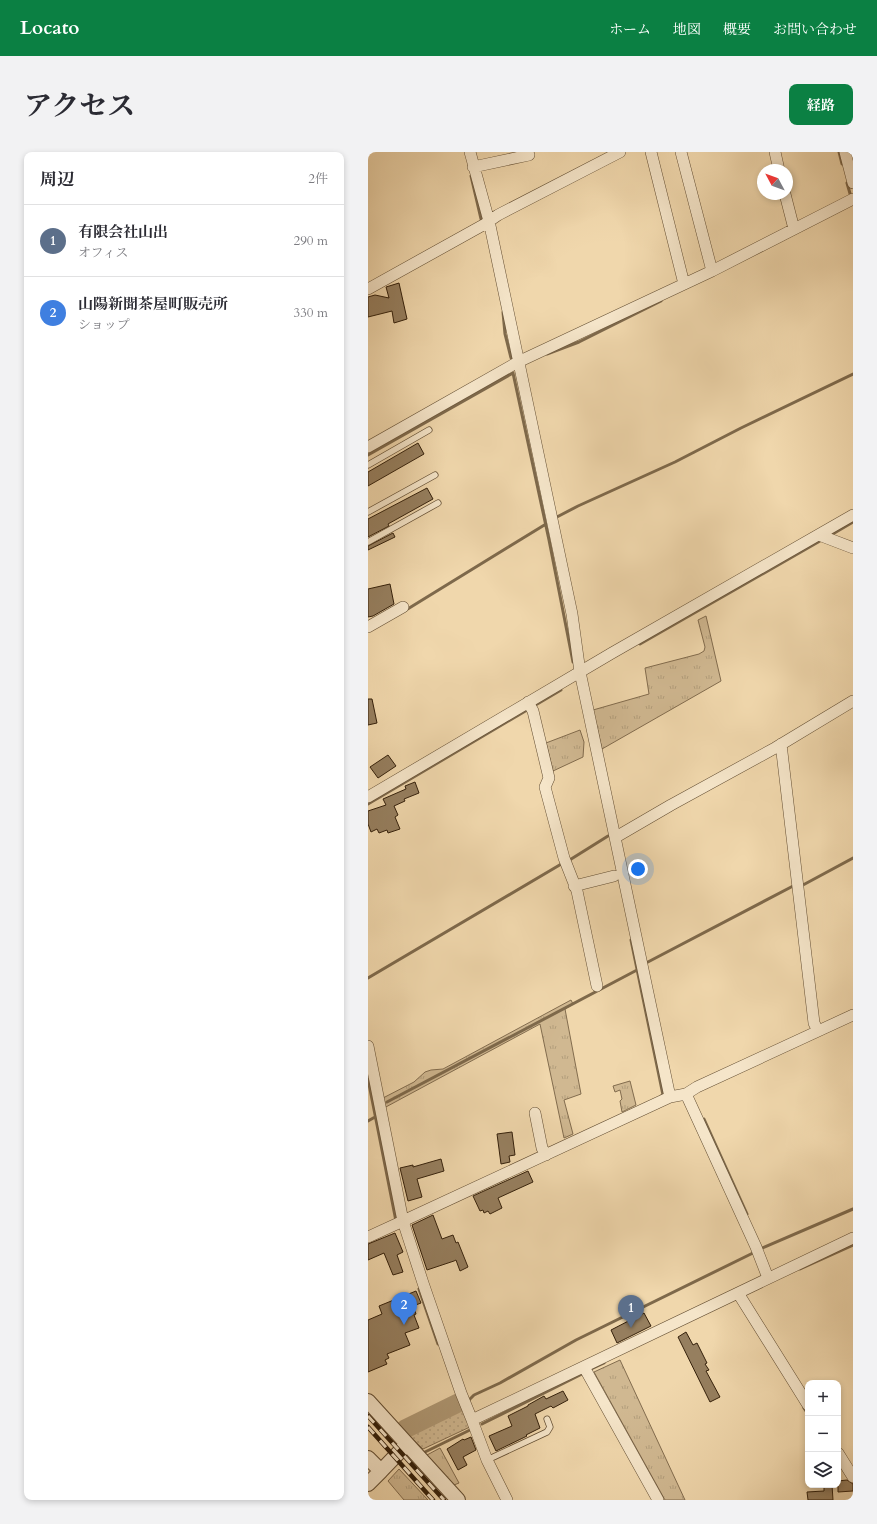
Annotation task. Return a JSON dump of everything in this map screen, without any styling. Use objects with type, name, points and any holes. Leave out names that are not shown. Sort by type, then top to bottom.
[{"type":"street","points":[[470,152],[488,221],[572,614],[580,672],[670,1097]]},
{"type":"street","points":[[368,289],[488,221],[620,152]]},
{"type":"street","points":[[651,152],[684,284]]},
{"type":"street","points":[[682,152],[712,271]]},
{"type":"street","points":[[775,152],[778,164]]},
{"type":"street","points":[[845,152],[853,183]]},
{"type":"street","points":[[473,167],[529,155]]},
{"type":"street","points":[[787,200],[794,229]]},
{"type":"street","points":[[368,447],[518,362],[712,271],[851,200]]},
{"type":"street","points":[[368,797],[530,706],[580,672],[853,515]]},
{"type":"street","points":[[819,535],[853,548]]},
{"type":"street","points":[[368,627],[402,607]]},
{"type":"street","points":[[616,837],[781,744],[853,701]]},
{"type":"street","points":[[530,706],[549,778],[545,787],[565,862],[574,886],[597,986]]},
{"type":"street","points":[[781,744],[816,1028]]},
{"type":"street","points":[[574,886],[614,876]]},
{"type":"street","points":[[368,1237],[544,1152],[670,1097],[689,1092],[816,1028],[853,1016]]},
{"type":"street","points":[[368,1046],[403,1221],[461,1393],[487,1460],[507,1500]]},
{"type":"street","points":[[689,1092],[768,1278]]},
{"type":"street","points":[[535,1113],[544,1152]]},
{"type":"street","points":[[472,1420],[585,1370],[739,1296],[768,1278],[853,1238]]},
{"type":"street","points":[[739,1296],[805,1400]]},
{"type":"street","points":[[585,1370],[658,1500]]},
{"type":"street","points":[[368,1401],[458,1500]]},
{"type":"street","points":[[368,1484],[407,1444]]},
{"type":"street","points":[[368,1458],[381,1471]]},
{"type":"street","points":[[841,1458],[853,1477]]},
{"type":"lane","points":[[368,465],[429,430]]},
{"type":"lane","points":[[368,512],[435,475]]},
{"type":"lane","points":[[368,542],[438,503]]},
{"type":"lane","points":[[487,1460],[547,1432],[550,1427],[547,1419]]},
{"type":"green space","points":[[706,616],[721,681],[602,749],[593,710],[649,694],[645,668],[699,654],[704,651],[705,647],[698,620]]},
{"type":"green space","points":[[580,730],[584,742],[583,757],[553,771],[546,743]]},
{"type":"green space","points":[[571,1000],[573,1004],[565,1009],[581,1094],[564,1100],[573,1134],[564,1138],[540,1024],[384,1108],[383,1098],[414,1082],[425,1072],[443,1069]]},
{"type":"green space","points":[[630,1081],[636,1105],[622,1112],[620,1090],[615,1092],[613,1086]]},
{"type":"green space","points":[[620,1360],[685,1500],[665,1500],[594,1372]]},
{"type":"green space","points":[[462,1406],[472,1426],[423,1449],[407,1434]]},
{"type":"green space","points":[[440,1448],[459,1483],[454,1485],[427,1455]]},
{"type":"green space","points":[[399,1469],[428,1500],[404,1500],[388,1481]]},
{"type":"building","points":[[399,283],[407,319],[394,323],[392,311],[368,317],[368,297],[375,295],[389,298],[386,287]]},
{"type":"building","points":[[418,443],[424,454],[368,486],[368,472]]},
{"type":"building","points":[[427,488],[433,499],[368,537],[368,519]]},
{"type":"building","points":[[393,533],[395,537],[368,550],[368,546]]},
{"type":"building","points":[[390,584],[394,604],[373,616],[368,617],[368,589]]},
{"type":"building","points":[[368,699],[372,699],[377,723],[368,725]]},
{"type":"building","points":[[388,755],[396,766],[378,778],[370,767]]},
{"type":"building","points":[[415,782],[419,793],[404,799],[405,801],[394,806],[398,815],[395,817],[400,829],[388,833],[387,830],[379,833],[377,829],[371,832],[368,824],[368,811],[386,805],[383,799],[406,789],[405,786]]},
{"type":"building","points":[[512,1132],[515,1155],[509,1156],[510,1162],[501,1164],[497,1134]]},
{"type":"building","points":[[441,1159],[444,1171],[417,1179],[422,1197],[408,1201],[400,1168],[413,1165],[413,1167]]},
{"type":"building","points":[[528,1171],[533,1182],[498,1198],[502,1208],[490,1214],[488,1211],[484,1213],[483,1210],[480,1211],[473,1196]]},
{"type":"building","points":[[433,1215],[442,1239],[453,1235],[456,1243],[458,1242],[468,1267],[460,1271],[456,1260],[427,1270],[412,1225]]},
{"type":"building","points":[[395,1233],[403,1252],[397,1255],[403,1272],[393,1275],[384,1253],[368,1260],[368,1244]]},
{"type":"building","points":[[416,1291],[421,1303],[413,1306],[416,1314],[414,1315],[419,1328],[405,1333],[410,1345],[387,1354],[389,1358],[385,1360],[387,1364],[368,1372],[368,1320],[382,1314],[379,1306]]},
{"type":"building","points":[[644,1313],[651,1326],[617,1343],[611,1330]]},
{"type":"building","points":[[686,1332],[693,1345],[697,1343],[707,1363],[705,1364],[709,1370],[706,1371],[720,1397],[710,1402],[678,1337]]},
{"type":"building","points":[[563,1391],[568,1400],[553,1408],[551,1406],[535,1414],[540,1428],[496,1451],[489,1436],[512,1426],[508,1416],[544,1396],[546,1399]]},
{"type":"building","points":[[471,1437],[476,1450],[463,1457],[467,1465],[458,1470],[447,1449],[463,1439],[464,1440]]},
{"type":"building","points":[[847,1480],[853,1484],[853,1491],[838,1492],[838,1488],[841,1488],[841,1481]]},
{"type":"building","points":[[824,1488],[832,1488],[833,1500],[808,1500],[807,1492],[824,1491]]},
{"type":"waterway","points":[[839,152],[842,164]]},
{"type":"waterway","points":[[471,176],[481,219]]},
{"type":"waterway","points":[[847,183],[851,197]]},
{"type":"waterway","points":[[547,354],[579,342],[661,301]]},
{"type":"waterway","points":[[503,312],[505,334],[511,358]]},
{"type":"waterway","points":[[513,373],[549,540],[573,662]]},
{"type":"waterway","points":[[368,455],[513,373]]},
{"type":"waterway","points":[[555,518],[675,462],[741,428],[853,374]]},
{"type":"waterway","points":[[831,535],[853,522]]},
{"type":"waterway","points":[[406,610],[546,524]]},
{"type":"waterway","points":[[640,644],[820,541]]},
{"type":"waterway","points":[[368,804],[561,690]]},
{"type":"waterway","points":[[568,861],[608,836]]},
{"type":"waterway","points":[[803,885],[853,858]]},
{"type":"waterway","points":[[368,978],[563,863]]},
{"type":"waterway","points":[[646,963],[795,885]]},
{"type":"waterway","points":[[631,940],[663,1095],[661,1096]]},
{"type":"waterway","points":[[387,1102],[637,970]]},
{"type":"waterway","points":[[368,1079],[396,1221]]},
{"type":"waterway","points":[[368,1121],[375,1117]]},
{"type":"waterway","points":[[704,1119],[747,1214]]},
{"type":"waterway","points":[[760,1249],[853,1209]]},
{"type":"waterway","points":[[800,1269],[853,1245]]},
{"type":"waterway","points":[[469,1400],[474,1395],[500,1383],[576,1340],[755,1252]]},
{"type":"waterway","points":[[419,1289],[438,1344]]},
{"type":"waterway","points":[[589,1370],[604,1363]]},
{"type":"waterway","points":[[482,1424],[584,1373]]},
{"type":"waterway","points":[[405,1429],[460,1402]]},
{"type":"waterway","points":[[425,1452],[472,1429]]},
{"type":"railway","points":[[368,1416],[444,1500]]},
{"type":"railway","points":[[368,1427],[433,1500]]},
{"type":"place","name":"山陽新聞茶屋町販売所","points":[[404,1325]]},
{"type":"place","name":"有限会社山出","points":[[631,1328]]}]
